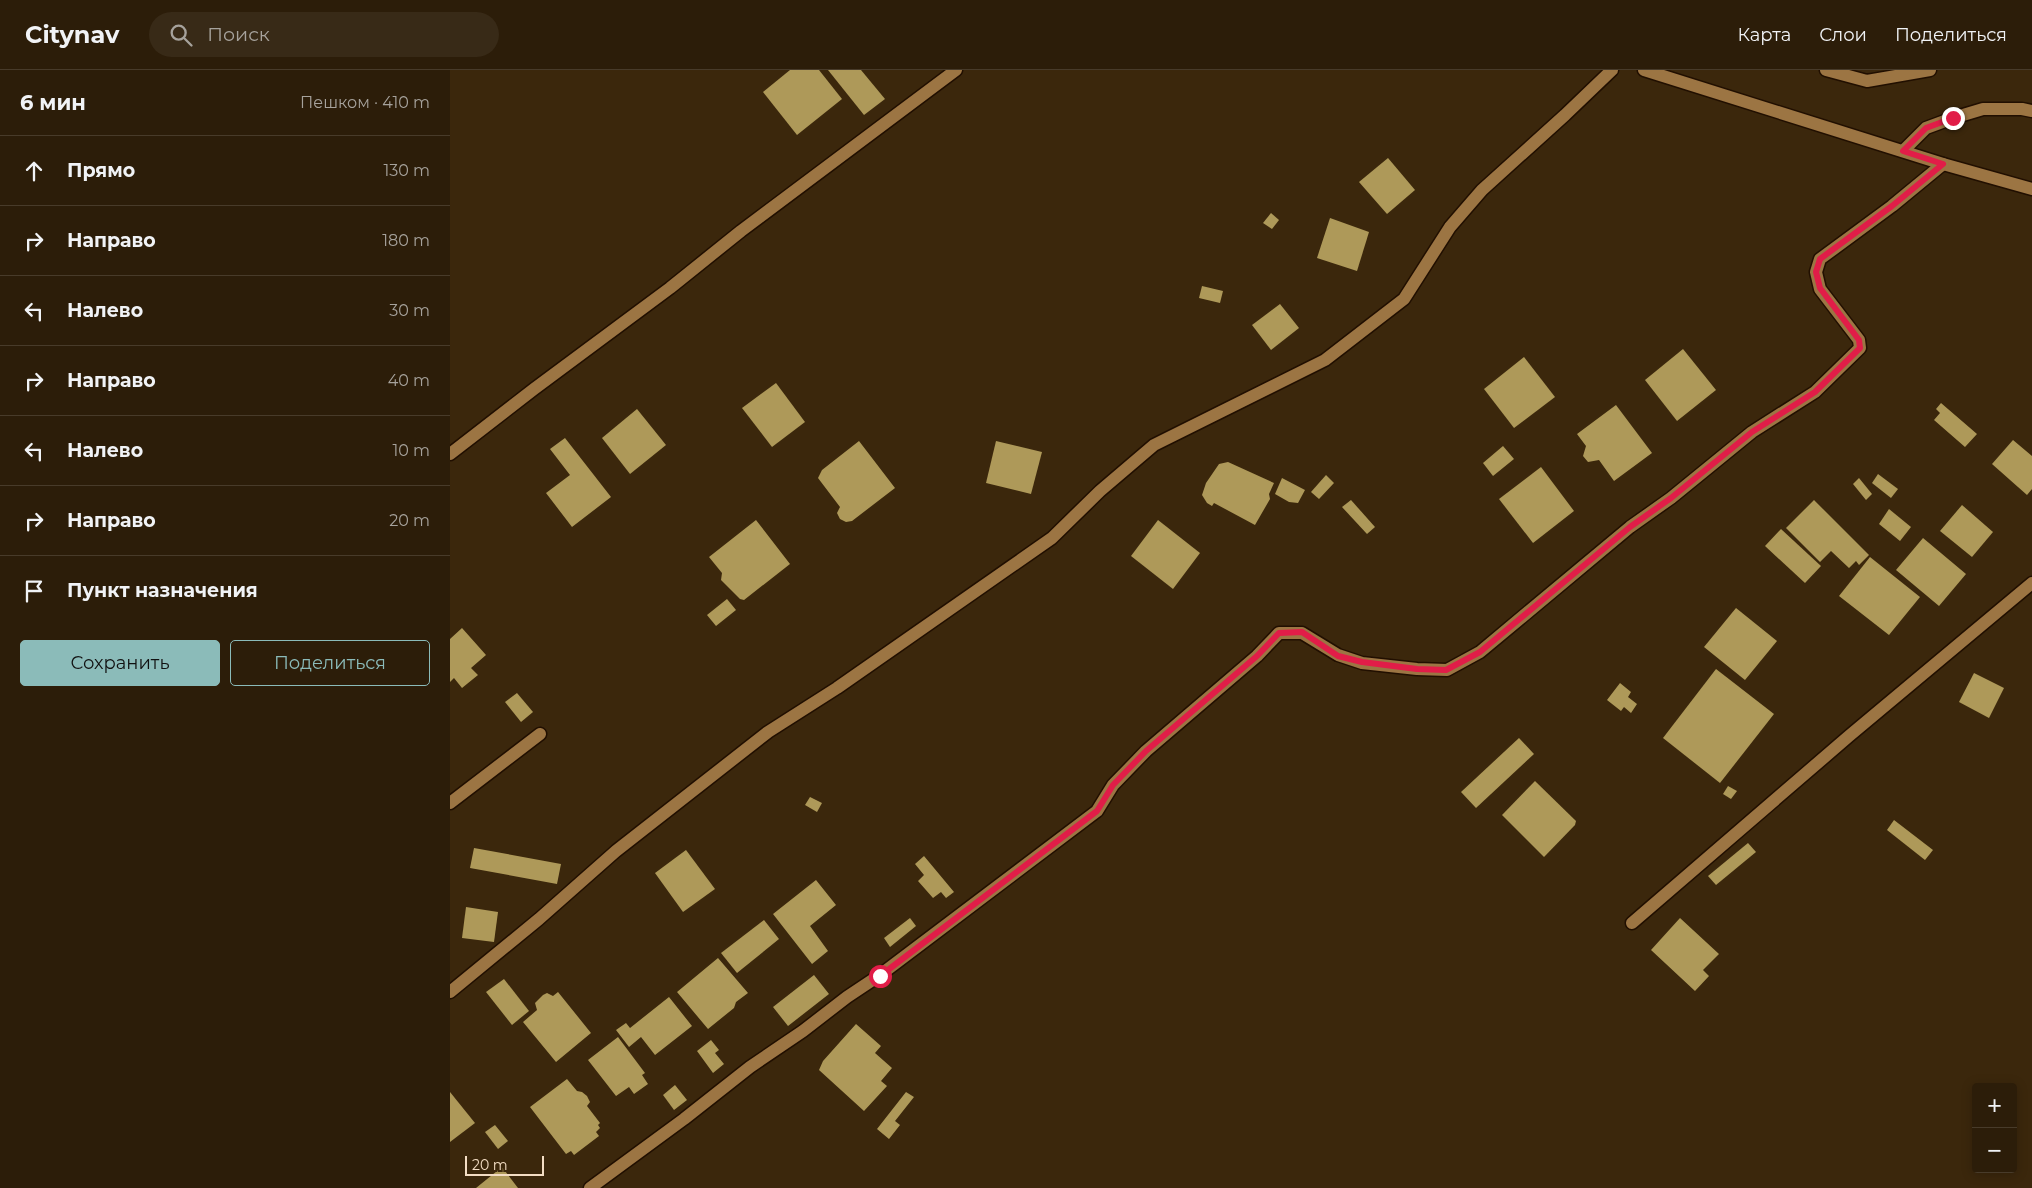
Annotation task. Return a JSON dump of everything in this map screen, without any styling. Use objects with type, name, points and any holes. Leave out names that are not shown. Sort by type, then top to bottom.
[{"type":"street","points":[[450,454],[670,288],[741,231],[956,70]]},
{"type":"street","points":[[450,992],[532,925],[616,851],[768,732],[837,688],[1052,538],[1100,490],[1154,445],[1325,360],[1404,299],[1450,228],[1482,190],[1566,115],[1612,70]]},
{"type":"street","points":[[1644,70],[2032,190]]},
{"type":"street","points":[[1826,70],[1866,81],[1930,70]]},
{"type":"street","points":[[1903,151],[1926,128],[1953,118],[1983,109],[2022,109],[2032,111]]},
{"type":"street","points":[[590,1188],[684,1119],[750,1067],[803,1031],[847,997],[880,976],[1097,811],[1113,785],[1146,751],[1257,656],[1279,633],[1302,632],[1338,656],[1362,662],[1417,669],[1446,670],[1480,652],[1630,527],[1671,498],[1752,432],[1815,392],[1860,348],[1859,340],[1820,288],[1816,272],[1820,259],[1892,206],[1943,164]]},
{"type":"street","points":[[1632,923],[1849,736],[2032,583]]},
{"type":"street","points":[[450,804],[540,734]]},
{"type":"building","points":[[790,70],[819,70],[842,99],[797,135],[763,92]]},
{"type":"building","points":[[828,70],[861,70],[885,99],[864,115]]},
{"type":"building","points":[[1388,158],[1415,190],[1387,214],[1359,182]]},
{"type":"building","points":[[1271,213],[1279,220],[1272,229],[1263,223]]},
{"type":"building","points":[[1330,218],[1369,232],[1357,271],[1317,258]]},
{"type":"building","points":[[1202,286],[1223,291],[1220,303],[1199,298]]},
{"type":"building","points":[[1280,304],[1299,328],[1271,350],[1252,325]]},
{"type":"building","points":[[1683,349],[1716,390],[1677,421],[1645,380]]},
{"type":"building","points":[[1524,357],[1555,397],[1514,428],[1484,389]]},
{"type":"building","points":[[776,383],[805,422],[772,447],[742,408]]},
{"type":"building","points":[[1941,403],[1977,434],[1965,447],[1934,420],[1940,413],[1936,409]]},
{"type":"building","points":[[1616,405],[1652,453],[1614,481],[1599,460],[1588,462],[1583,456],[1586,446],[1577,434]]},
{"type":"building","points":[[637,409],[666,445],[630,474],[602,438]]},
{"type":"building","points":[[565,438],[611,497],[572,527],[546,493],[570,475],[550,449]]},
{"type":"building","points":[[2013,440],[2032,456],[2032,489],[2027,495],[1992,464]]},
{"type":"building","points":[[859,441],[895,488],[852,521],[846,522],[840,519],[837,513],[840,507],[818,478],[822,470]]},
{"type":"building","points":[[996,441],[1042,452],[1031,494],[986,483]]},
{"type":"building","points":[[1503,446],[1514,459],[1493,476],[1483,463]]},
{"type":"building","points":[[1228,462],[1274,483],[1269,494],[1270,499],[1255,525],[1214,503],[1212,506],[1207,503],[1202,495],[1206,483],[1219,464]]},
{"type":"building","points":[[1541,467],[1574,511],[1533,543],[1499,499]]},
{"type":"building","points":[[1878,474],[1898,489],[1891,498],[1872,483]]},
{"type":"building","points":[[1326,475],[1334,483],[1319,499],[1311,492]]},
{"type":"building","points":[[1282,478],[1305,490],[1298,503],[1289,502],[1275,494]]},
{"type":"building","points":[[1859,478],[1872,494],[1866,500],[1853,484]]},
{"type":"building","points":[[1351,500],[1375,527],[1367,534],[1342,507]]},
{"type":"building","points":[[1814,500],[1869,555],[1859,565],[1856,561],[1849,568],[1831,551],[1820,562],[1786,528]]},
{"type":"building","points":[[1962,505],[1993,532],[1972,557],[1940,531]]},
{"type":"building","points":[[1889,509],[1911,527],[1900,541],[1879,524]]},
{"type":"building","points":[[756,520],[790,564],[744,600],[740,599],[721,580],[722,573],[709,557]]},
{"type":"building","points":[[1158,520],[1200,553],[1173,589],[1131,556]]},
{"type":"building","points":[[1781,529],[1821,566],[1805,583],[1765,546]]},
{"type":"building","points":[[1923,538],[1966,574],[1939,606],[1896,570]]},
{"type":"building","points":[[1870,557],[1920,597],[1889,635],[1839,596]]},
{"type":"building","points":[[727,599],[736,610],[716,626],[707,615]]},
{"type":"building","points":[[1736,608],[1777,641],[1745,680],[1704,647]]},
{"type":"building","points":[[462,628],[486,655],[471,668],[478,675],[462,688],[454,678],[450,682],[450,639]]},
{"type":"building","points":[[1716,669],[1774,714],[1720,783],[1663,738]]},
{"type":"building","points":[[1974,673],[2004,688],[1989,718],[1959,702]]},
{"type":"building","points":[[1620,683],[1631,692],[1628,697],[1637,704],[1631,713],[1624,707],[1621,711],[1607,700]]},
{"type":"building","points":[[517,693],[533,712],[521,722],[505,702]]},
{"type":"building","points":[[1519,738],[1534,754],[1476,808],[1461,792]]},
{"type":"building","points":[[1535,781],[1576,821],[1575,825],[1544,857],[1502,815]]},
{"type":"building","points":[[1728,786],[1737,791],[1731,799],[1723,794]]},
{"type":"building","points":[[810,797],[822,803],[817,812],[805,805]]},
{"type":"building","points":[[1894,820],[1933,850],[1925,860],[1887,830]]},
{"type":"building","points":[[1748,843],[1756,852],[1716,885],[1708,876]]},
{"type":"building","points":[[474,848],[561,864],[557,884],[470,868]]},
{"type":"building","points":[[686,850],[715,889],[683,912],[655,873]]},
{"type":"building","points":[[924,856],[954,892],[946,898],[941,892],[933,898],[918,881],[924,875],[915,864]]},
{"type":"building","points":[[816,880],[836,905],[810,926],[828,951],[812,964],[773,914]]},
{"type":"building","points":[[466,907],[498,912],[494,942],[462,938]]},
{"type":"building","points":[[910,918],[916,926],[890,947],[884,938]]},
{"type":"building","points":[[1680,918],[1719,954],[1703,970],[1709,976],[1695,991],[1651,950]]},
{"type":"building","points":[[764,920],[779,939],[737,973],[721,953]]},
{"type":"building","points":[[718,958],[748,993],[736,1002],[734,1008],[708,1029],[677,992]]},
{"type":"building","points":[[814,975],[829,994],[788,1026],[773,1007]]},
{"type":"building","points":[[504,979],[529,1011],[512,1025],[486,992]]},
{"type":"building","points":[[558,992],[591,1033],[556,1062],[523,1022],[537,1010],[535,1003],[543,995],[547,993],[553,996]]},
{"type":"building","points":[[669,997],[692,1026],[655,1055],[641,1037],[629,1047],[616,1030],[626,1023],[630,1028]]},
{"type":"building","points":[[856,1024],[881,1046],[875,1053],[892,1068],[881,1081],[887,1086],[864,1111],[819,1070],[823,1061]]},
{"type":"building","points":[[618,1037],[645,1073],[642,1075],[648,1084],[634,1094],[629,1087],[616,1096],[588,1060]]},
{"type":"building","points":[[711,1040],[719,1050],[715,1053],[724,1064],[713,1073],[697,1051]]},
{"type":"building","points":[[567,1079],[577,1091],[587,1096],[590,1102],[587,1106],[600,1123],[598,1125],[600,1128],[596,1132],[599,1136],[574,1155],[571,1151],[566,1154],[530,1107]]},
{"type":"building","points":[[675,1085],[687,1100],[674,1110],[663,1095]]},
{"type":"building","points":[[450,1092],[475,1123],[450,1142]]},
{"type":"building","points":[[906,1092],[914,1097],[895,1121],[900,1125],[889,1139],[877,1129]]},
{"type":"building","points":[[495,1125],[508,1141],[498,1149],[485,1132]]},
{"type":"building","points":[[502,1167],[518,1188],[476,1188]]},
{"type":"route","points":[[880,976],[1097,811],[1113,785],[1146,751],[1257,656],[1279,633],[1302,632],[1338,656],[1362,662],[1417,669],[1446,670],[1480,652],[1630,527],[1671,498],[1752,432],[1815,392],[1860,348],[1859,340],[1820,288],[1816,272],[1820,259],[1892,206],[1943,164],[1903,151],[1926,128],[1953,118]]}]
